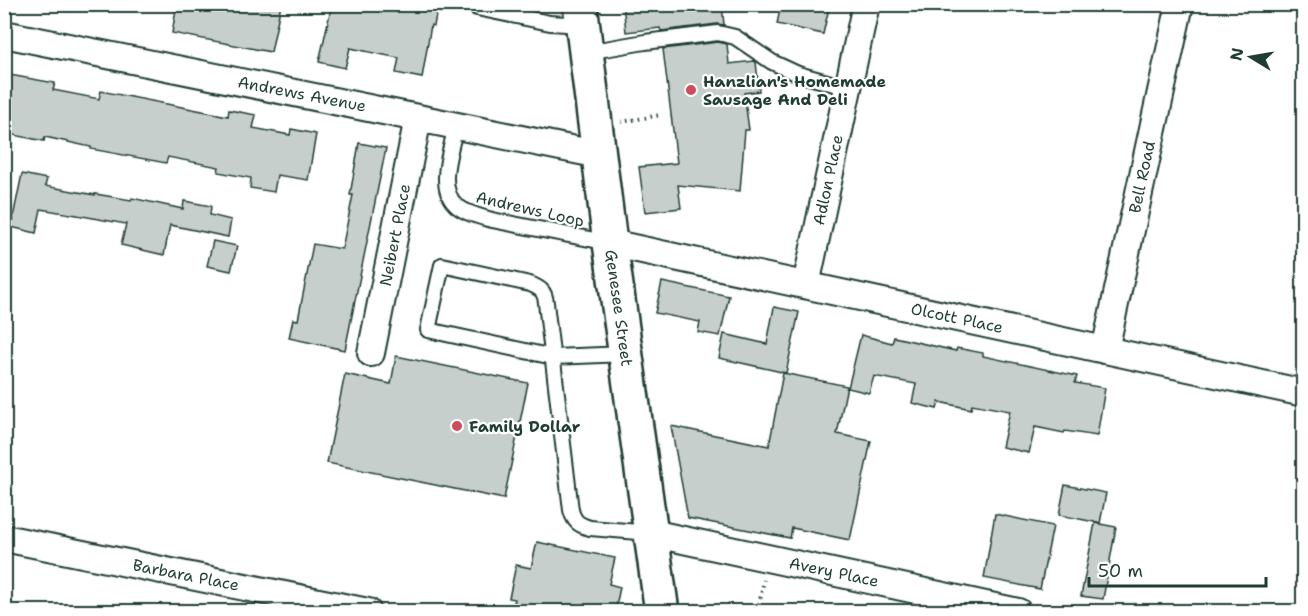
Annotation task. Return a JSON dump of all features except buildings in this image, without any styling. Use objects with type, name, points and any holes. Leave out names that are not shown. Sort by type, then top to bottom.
[{"type":"main road","name":"Genesee Street","points":[[583,27],[610,243],[662,612]]},
{"type":"street","name":"Adlon Place","points":[[806,285],[866,4]]},
{"type":"street","name":"Bell Road","points":[[1104,350],[1180,4]]},
{"type":"street","name":"Andrews Avenue","points":[[4,34],[600,154]]},
{"type":"street","name":"Neibert Place","points":[[371,353],[418,118]]},
{"type":"street","name":"Olcott Place","points":[[610,243],[1304,393]]},
{"type":"street","name":"Avery Place","points":[[651,533],[1018,612]]},
{"type":"street","name":"Barbara Place","points":[[4,538],[368,612]]},
{"type":"lane","points":[[477,8],[550,23],[583,27],[645,42],[718,33],[735,37],[772,62],[798,74],[849,88]]},
{"type":"lane","name":"Andrews Loop","points":[[456,125],[446,180],[448,192],[456,206],[474,215],[492,220],[610,243]]},
{"type":"lane","points":[[626,354],[553,357],[428,330],[442,265],[530,284],[542,289],[546,295],[553,357],[574,520],[590,528],[651,533]]},
{"type":"path","points":[[622,121],[661,116]]},
{"type":"path","points":[[758,610],[765,575]]},
{"type":"place","name":"Hanzlian's Homemade Sausage And Deli","points":[[691,90]]},
{"type":"place","name":"Family Dollar","points":[[457,426]]}]
